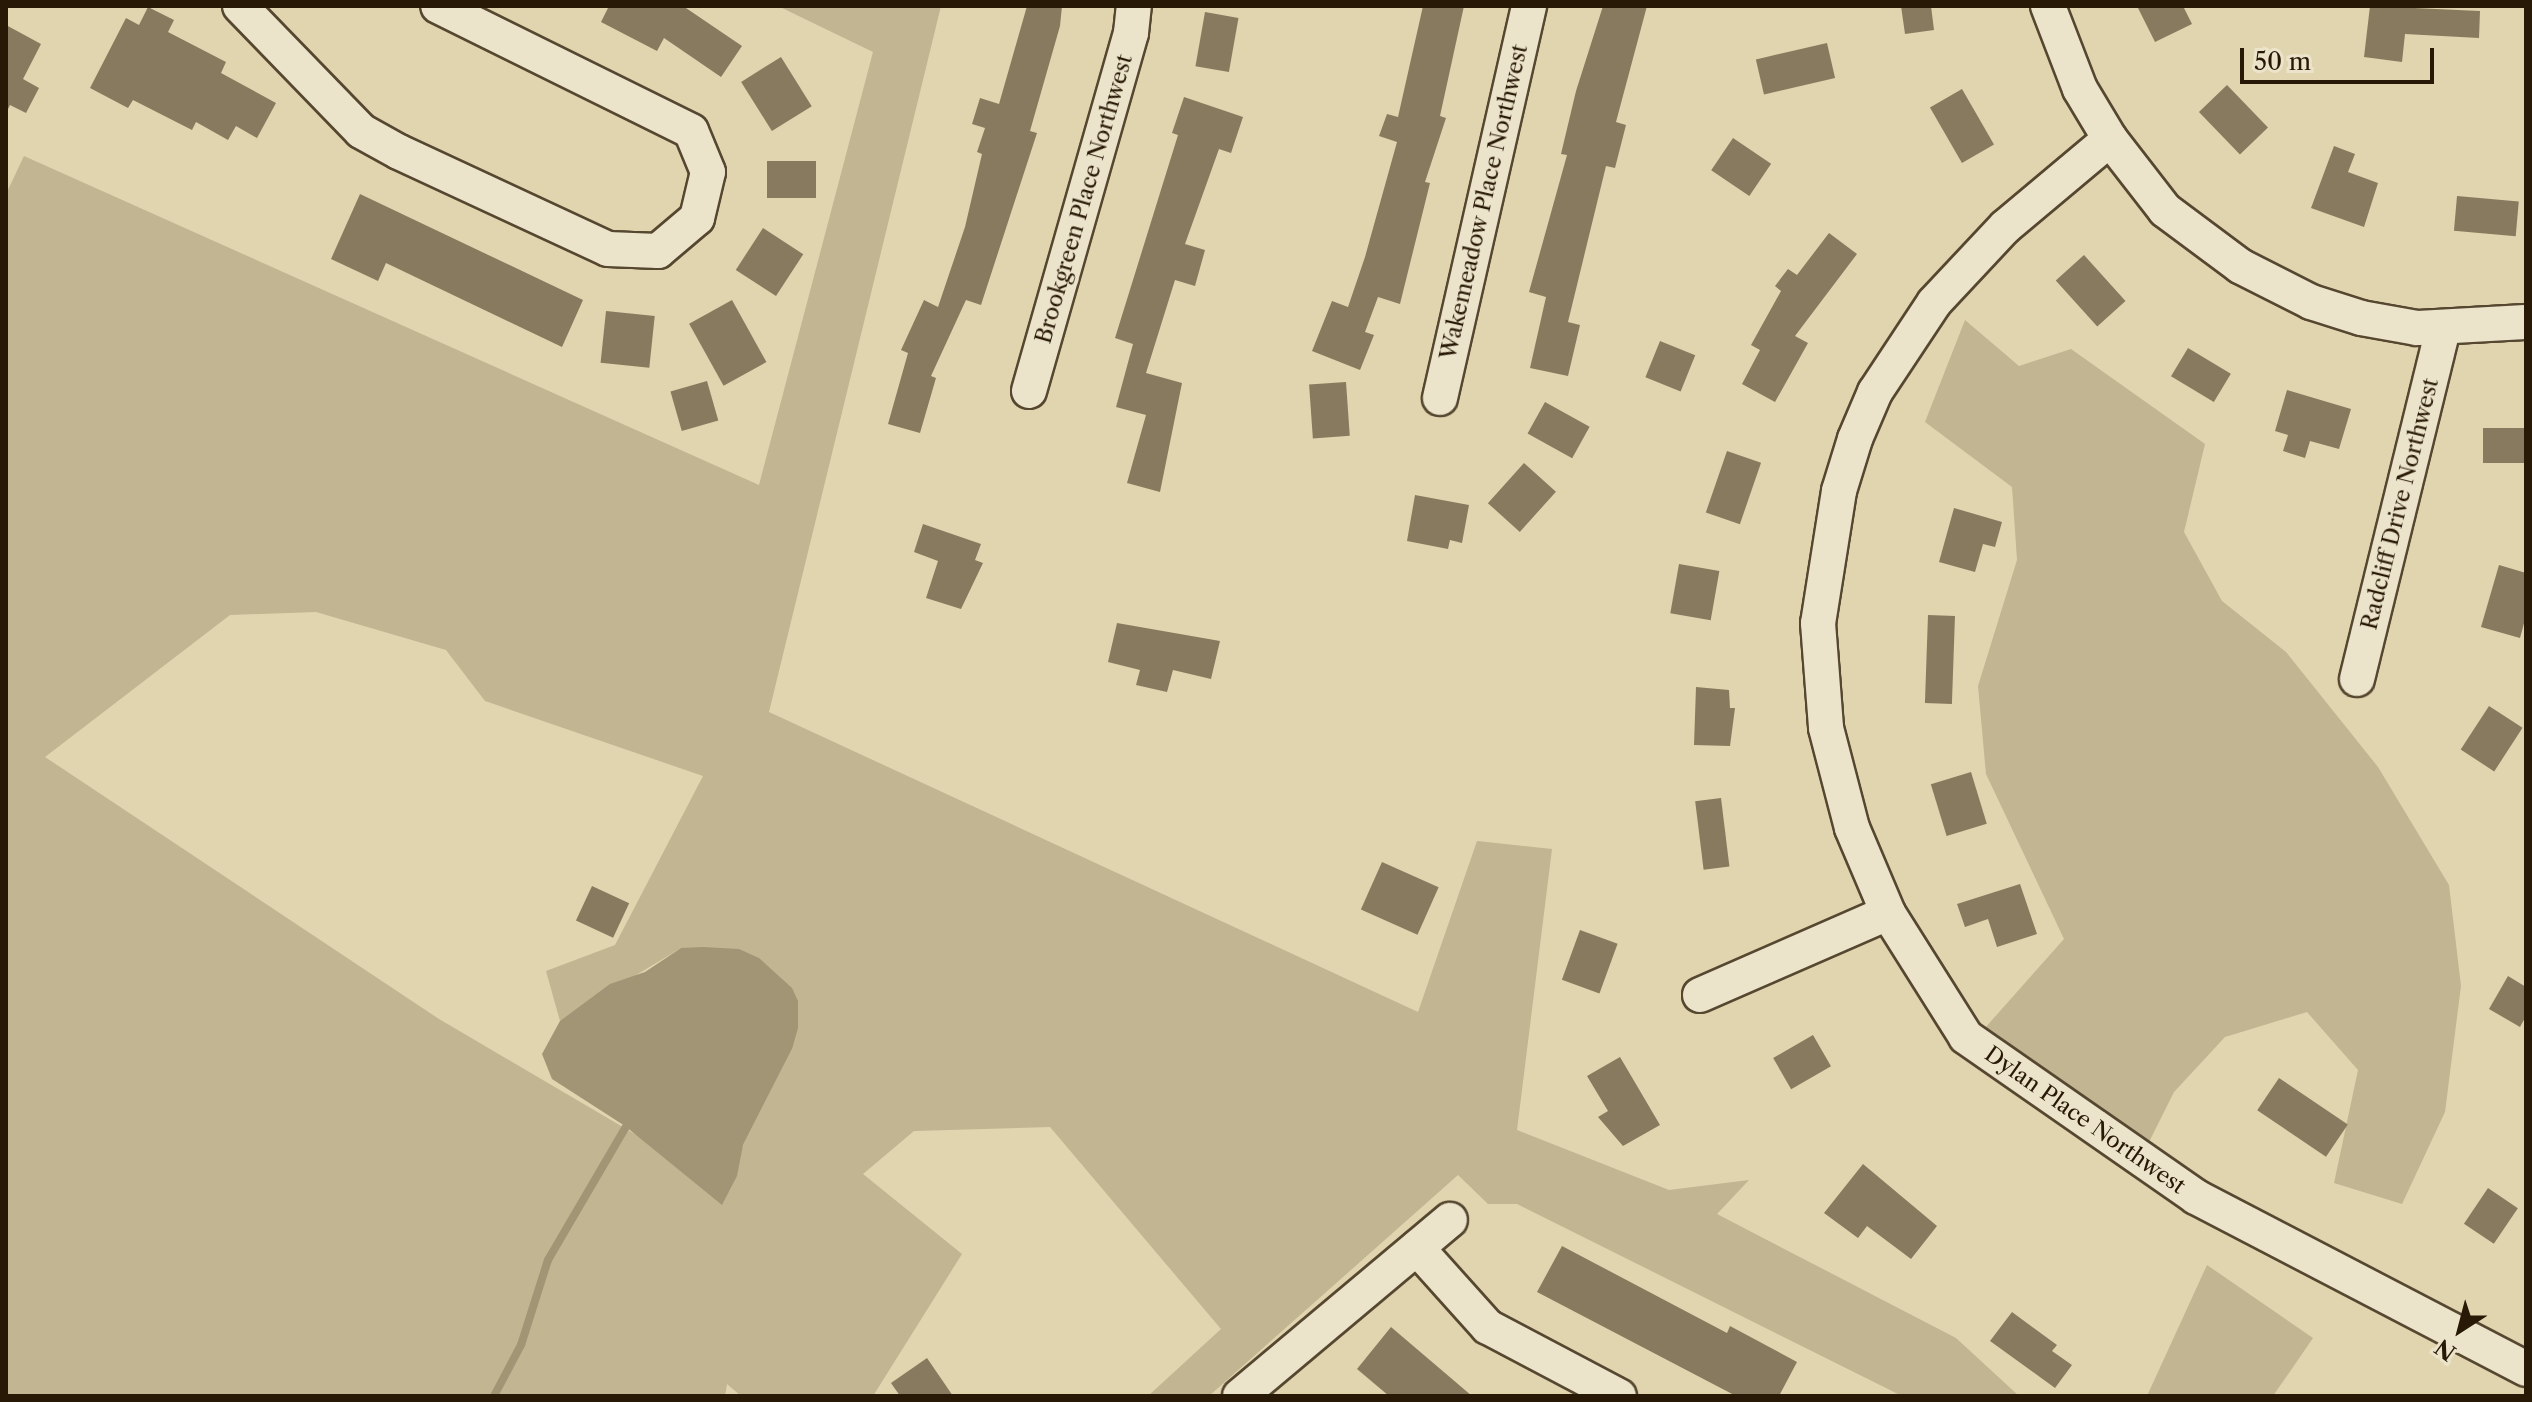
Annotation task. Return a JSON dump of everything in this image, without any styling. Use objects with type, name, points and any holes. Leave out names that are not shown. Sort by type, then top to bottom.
[{"type":"street","points":[[240,6],[361,131],[608,249],[658,251],[697,218],[708,172],[691,131],[438,6]]},
{"type":"street","name":"Brookgreen Place Northwest","points":[[1029,391],[1131,33],[1134,6]]},
{"type":"street","name":"Wakemeadow Place Northwest","points":[[1440,398],[1529,6]]},
{"type":"street","points":[[2048,6],[2080,89],[2110,139],[2165,210],[2273,285],[2361,318],[2443,328],[2526,322]]},
{"type":"street","name":"Dylan Place Northwest","points":[[2110,139],[2005,227],[1934,303],[1875,392],[1839,491],[1822,582],[1819,679],[1826,728],[1852,828],[1888,913],[1966,1037],[1994,1060],[2232,1218],[2526,1369]]},
{"type":"street","name":"Radcliff Drive Northwest","points":[[2357,679],[2443,328]]},
{"type":"street","points":[[1700,995],[1888,913]]},
{"type":"street","points":[[1240,1396],[1450,1220]]},
{"type":"street","points":[[1417,1248],[1488,1327],[1619,1396]]},
{"type":"shaded area","points":[[778,6],[941,6],[769,712],[1418,1012],[1477,841],[1552,849],[1517,1130],[1669,1190],[1749,1180],[1717,1214],[1956,1338],[2019,1396],[1902,1396],[1517,1204],[1488,1204],[1458,1175],[1209,1396],[1148,1396],[1221,1329],[1050,1127],[914,1131],[863,1174],[962,1254],[873,1396],[741,1396],[727,1384],[725,1396],[6,1396],[6,194],[24,156],[759,485],[873,52]],"holes":[[[316,612],[446,650],[485,701],[703,776],[615,945],[546,971],[560,1021],[681,948],[792,1049],[743,1145],[730,1190],[439,1019],[45,757],[230,615]]]},
{"type":"shaded area","points":[[1965,320],[2019,366],[2071,349],[2205,444],[2184,532],[2222,601],[2286,652],[2378,767],[2449,885],[2461,986],[2445,1112],[2402,1204],[2334,1183],[2358,1070],[2307,1012],[2225,1037],[2174,1092],[2148,1144],[1985,1028],[2064,939],[1986,774],[1978,686],[2017,560],[2012,487],[1925,422]]},
{"type":"shaded area","points":[[681,948],[739,949],[759,958],[792,988],[798,1001],[798,1028],[792,1049],[743,1145],[737,1176],[722,1205],[625,1126],[552,1079],[542,1054],[560,1021],[610,984],[645,972]]},
{"type":"shaded area","points":[[2207,1265],[2313,1338],[2273,1396],[2147,1396]]},
{"type":"building","points":[[609,6],[683,6],[742,46],[721,77],[664,38],[657,51],[601,22]]},
{"type":"building","points":[[1027,6],[1062,6],[1060,26],[1030,131],[1037,133],[981,305],[966,300],[931,376],[936,378],[920,433],[888,424],[908,353],[901,350],[924,300],[938,307],[965,227],[982,154],[977,152],[985,128],[972,124],[980,98],[999,104]]},
{"type":"building","points":[[1423,6],[1464,6],[1440,116],[1446,118],[1425,182],[1430,183],[1400,304],[1378,297],[1365,332],[1374,335],[1360,370],[1312,351],[1332,301],[1348,307],[1365,257],[1397,142],[1379,136],[1387,114],[1398,117]]},
{"type":"building","points":[[1603,6],[1647,6],[1616,122],[1626,125],[1615,168],[1606,166],[1568,322],[1580,325],[1568,376],[1530,368],[1546,297],[1529,292],[1567,155],[1561,154],[1576,91]]},
{"type":"building","points":[[1901,6],[1931,6],[1934,30],[1905,34]]},
{"type":"building","points":[[2137,6],[2183,6],[2192,24],[2155,42]]},
{"type":"building","points":[[2370,6],[2480,11],[2479,38],[2405,34],[2402,62],[2364,57]]},
{"type":"building","points":[[148,7],[174,20],[168,32],[226,62],[221,73],[276,103],[257,138],[236,126],[228,140],[196,122],[192,130],[133,100],[128,108],[90,88],[126,18],[139,25]]},
{"type":"building","points":[[1205,12],[1238,18],[1229,72],[1195,66]]},
{"type":"building","points":[[6,25],[41,44],[23,79],[39,88],[26,113],[10,105],[6,113]]},
{"type":"building","points":[[1827,43],[1835,78],[1764,94],[1756,59]]},
{"type":"building","points":[[781,57],[812,106],[772,131],[741,82]]},
{"type":"building","points":[[2227,85],[2268,127],[2240,155],[2199,112]]},
{"type":"building","points":[[1962,89],[1994,144],[1962,163],[1930,108]]},
{"type":"building","points":[[1184,97],[1243,117],[1231,153],[1219,149],[1185,244],[1205,250],[1195,286],[1175,280],[1146,373],[1182,383],[1160,492],[1127,483],[1146,415],[1116,407],[1133,344],[1115,338],[1178,135],[1172,133]]},
{"type":"building","points":[[1733,138],[1771,164],[1749,196],[1711,170]]},
{"type":"building","points":[[2334,146],[2355,154],[2348,172],[2378,183],[2364,227],[2311,208]]},
{"type":"building","points":[[767,161],[816,161],[816,198],[767,198]]},
{"type":"building","points":[[360,194],[583,300],[562,347],[386,263],[378,281],[331,259]]},
{"type":"building","points":[[2457,196],[2519,201],[2516,236],[2454,231]]},
{"type":"building","points":[[763,228],[803,254],[776,296],[736,270]]},
{"type":"building","points":[[1829,233],[1857,254],[1795,336],[1808,343],[1775,402],[1742,384],[1760,350],[1751,345],[1781,291],[1775,286],[1788,269],[1797,275]]},
{"type":"building","points":[[2084,255],[2125,301],[2097,327],[2056,280]]},
{"type":"building","points":[[732,300],[766,362],[724,386],[689,324]]},
{"type":"building","points":[[606,311],[655,316],[649,368],[601,363]]},
{"type":"building","points":[[1660,341],[1695,355],[1681,391],[1645,377]]},
{"type":"building","points":[[2188,348],[2231,374],[2214,402],[2171,376]]},
{"type":"building","points":[[707,381],[718,420],[682,431],[670,391]]},
{"type":"building","points":[[1346,382],[1350,436],[1313,438],[1309,385]]},
{"type":"building","points":[[2287,390],[2351,409],[2339,449],[2310,441],[2305,458],[2283,451],[2288,435],[2275,431]]},
{"type":"building","points":[[1545,402],[1590,427],[1572,458],[1528,433]]},
{"type":"building","points":[[2483,428],[2526,428],[2526,463],[2483,463]]},
{"type":"building","points":[[1727,451],[1761,463],[1740,524],[1706,512]]},
{"type":"building","points":[[1524,463],[1556,492],[1520,532],[1488,503]]},
{"type":"building","points":[[1415,495],[1469,505],[1462,543],[1450,540],[1448,549],[1407,541]]},
{"type":"building","points":[[1954,508],[2002,522],[1995,547],[1983,544],[1975,572],[1939,562]]},
{"type":"building","points":[[923,524],[981,544],[975,560],[983,563],[961,609],[926,598],[938,561],[914,552]]},
{"type":"building","points":[[1679,564],[1719,571],[1711,620],[1670,613]]},
{"type":"building","points":[[2499,565],[2526,573],[2526,616],[2520,638],[2481,627]]},
{"type":"building","points":[[1928,615],[1955,616],[1952,704],[1925,703]]},
{"type":"building","points":[[1117,623],[1220,641],[1211,679],[1173,670],[1167,692],[1136,685],[1140,670],[1108,662]]},
{"type":"building","points":[[1696,687],[1729,690],[1730,708],[1735,708],[1730,746],[1694,745]]},
{"type":"building","points":[[2489,706],[2523,728],[2494,771],[2461,750]]},
{"type":"building","points":[[1971,772],[1987,824],[1947,836],[1931,784]]},
{"type":"building","points":[[1721,798],[1729,866],[1704,870],[1695,801]]},
{"type":"building","points":[[1382,862],[1439,887],[1417,935],[1361,910]]},
{"type":"building","points":[[2020,884],[2037,934],[1997,947],[1988,919],[1965,927],[1957,904]]},
{"type":"building","points":[[592,886],[629,903],[613,938],[576,920]]},
{"type":"building","points":[[1580,930],[1618,944],[1599,993],[1562,980]]},
{"type":"building","points":[[2508,976],[2526,987],[2526,1016],[2520,1027],[2489,1009]]},
{"type":"building","points":[[1813,1035],[1831,1066],[1791,1089],[1773,1058]]},
{"type":"building","points":[[1620,1057],[1660,1125],[1623,1146],[1598,1117],[1608,1111],[1587,1076]]},
{"type":"building","points":[[2279,1078],[2348,1124],[2326,1157],[2257,1110]]},
{"type":"building","points":[[1863,1164],[1937,1226],[1911,1259],[1867,1226],[1858,1238],[1824,1213]]},
{"type":"building","points":[[2488,1188],[2518,1208],[2494,1244],[2464,1224]]},
{"type":"building","points":[[1562,1246],[1727,1333],[1730,1326],[1797,1362],[1779,1396],[1736,1396],[1537,1292]]},
{"type":"building","points":[[2012,1312],[2057,1345],[2052,1351],[2072,1365],[2055,1388],[1990,1341]]},
{"type":"building","points":[[1391,1327],[1472,1396],[1389,1396],[1357,1369]]},
{"type":"building","points":[[927,1358],[953,1396],[900,1396],[891,1383]]},
{"type":"waterway","points":[[494,1396],[521,1345],[548,1260],[631,1118]]}]
